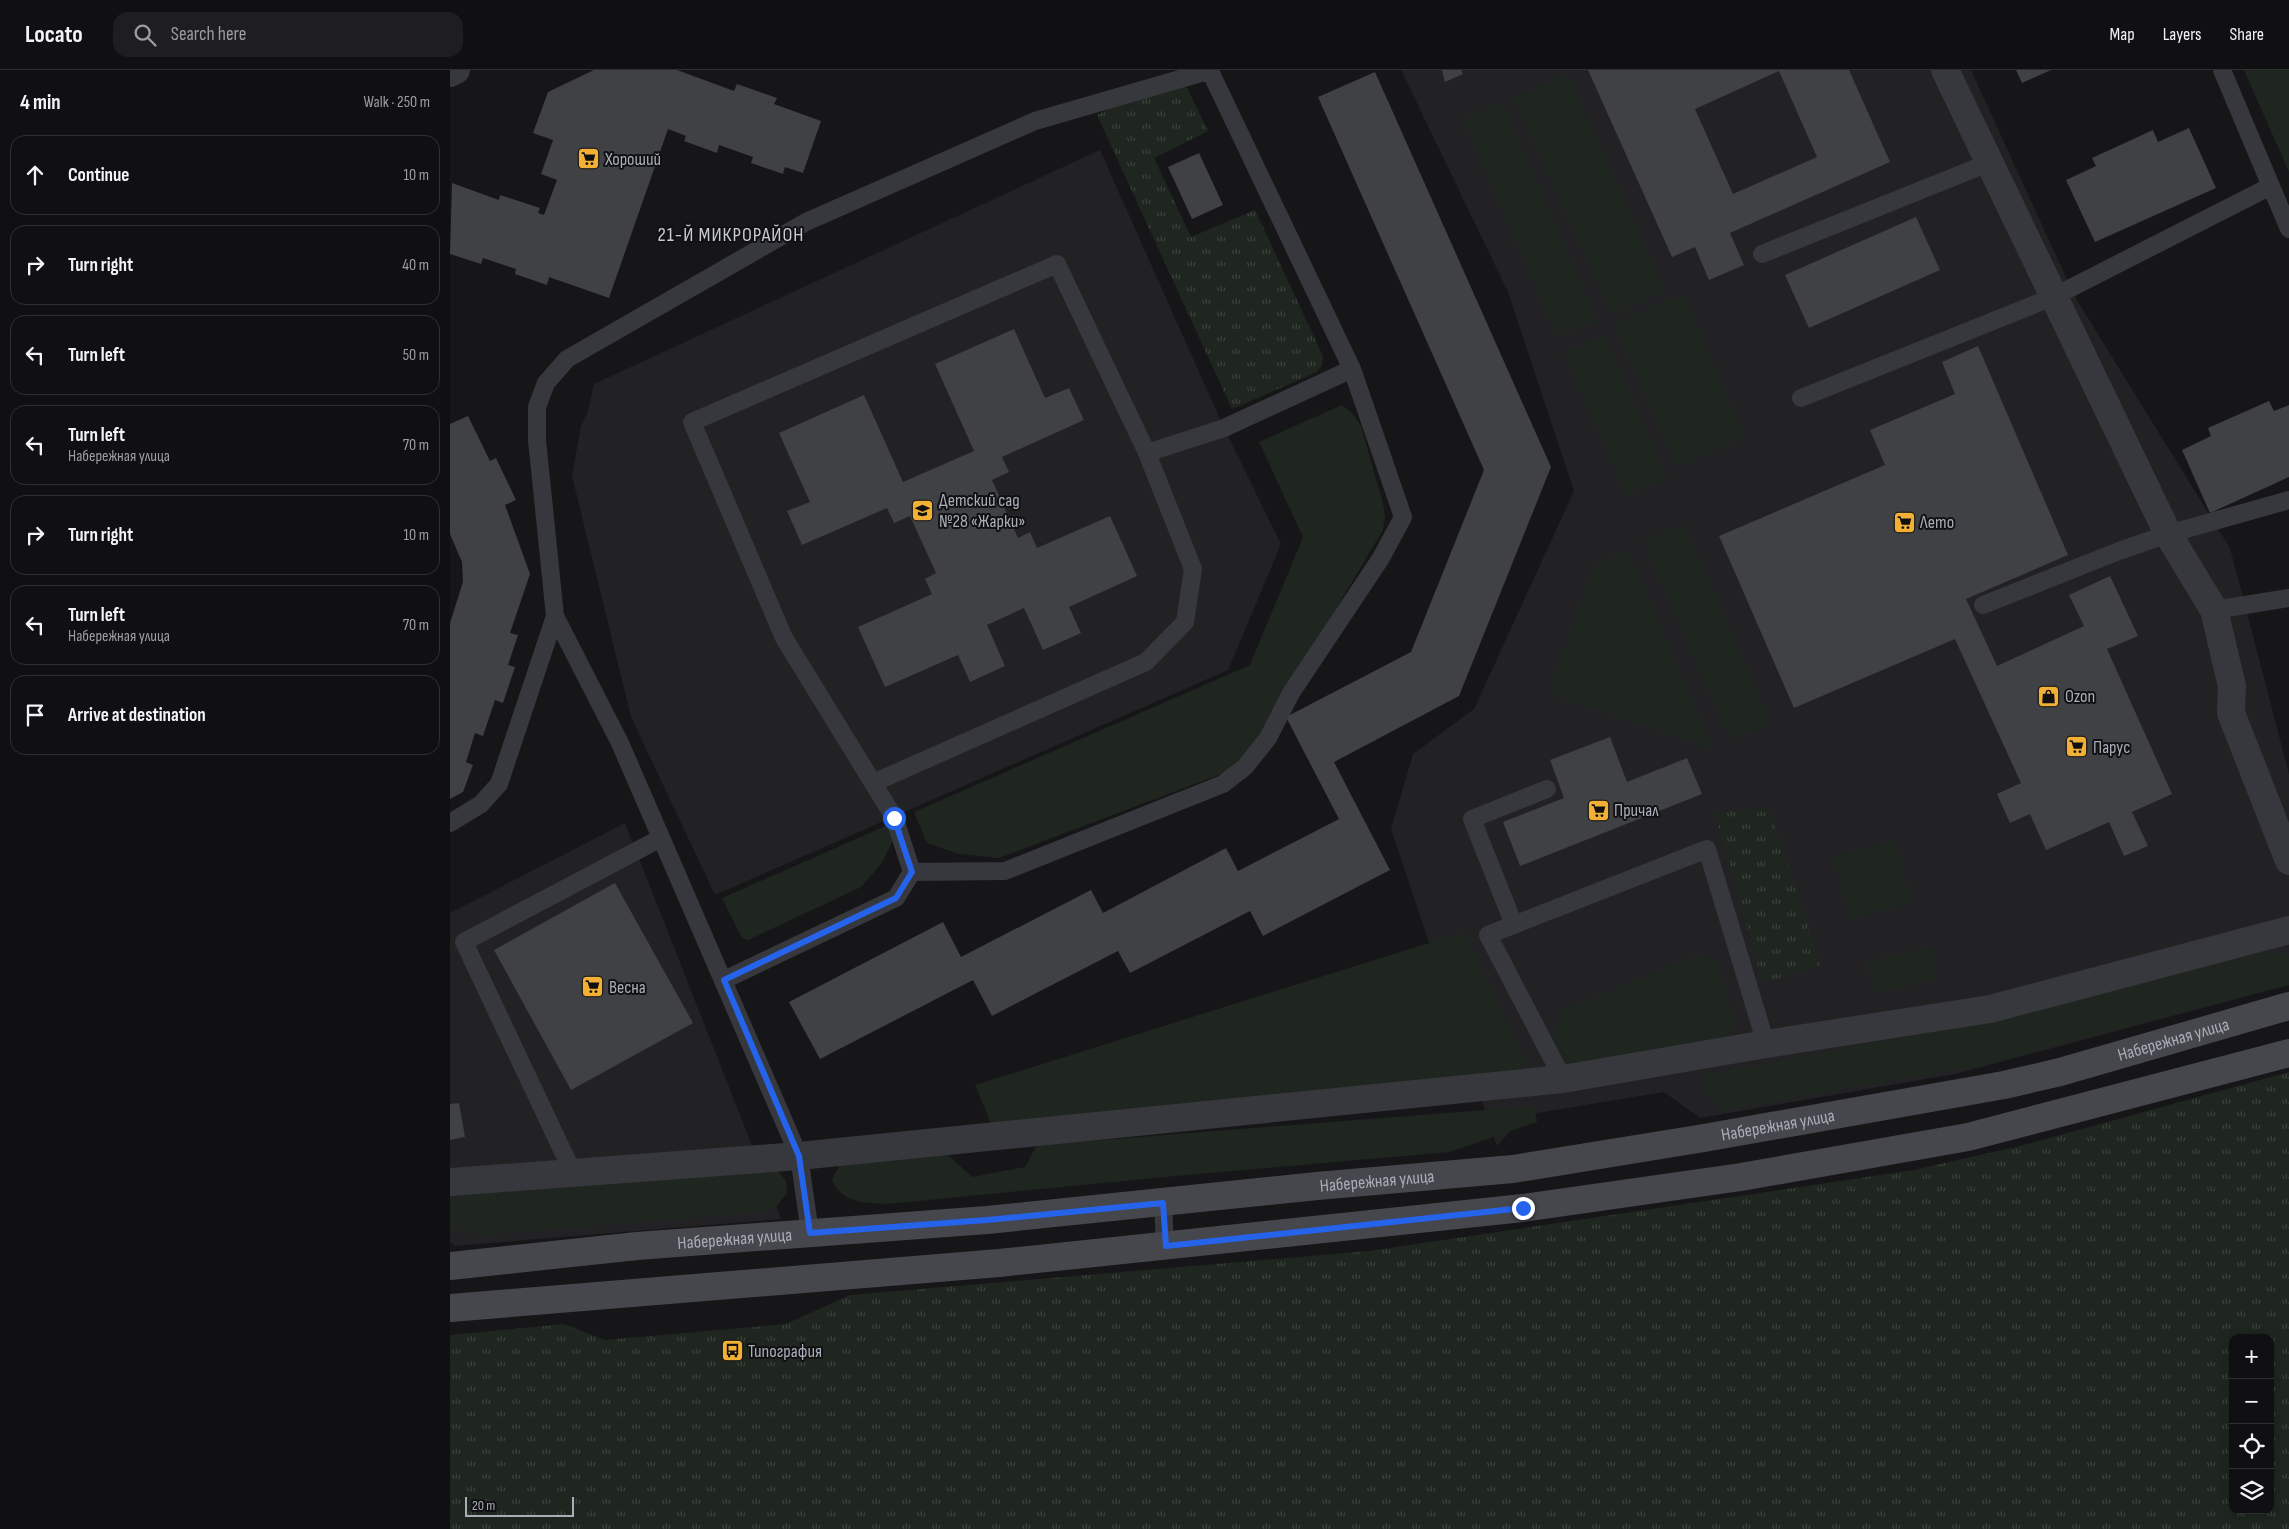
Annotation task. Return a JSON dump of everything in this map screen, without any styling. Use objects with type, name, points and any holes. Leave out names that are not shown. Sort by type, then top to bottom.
[{"type":"main road","name":"Набережная улица","points":[[450,1266],[637,1246],[987,1220],[1317,1186],[1513,1169],[1704,1138],[2004,1085],[2060,1072],[2289,1006]]},
{"type":"main road","points":[[450,1308],[970,1266],[1523,1208],[1741,1177],[1903,1149],[2005,1128],[2289,1053]]},
{"type":"street","points":[[450,73],[456,70]]},
{"type":"street","points":[[1945,70],[1991,162],[2053,297],[2168,534],[2214,610],[2232,686],[2231,713],[2289,861]]},
{"type":"street","points":[[450,1182],[799,1156],[1563,1079],[1766,1044],[1990,1009],[2289,930]]},
{"type":"lane","points":[[810,1233],[799,1156],[620,743],[554,616],[537,440],[537,407],[546,383],[567,359],[806,222],[1035,121],[1210,70],[1352,369],[1403,517],[1381,558],[1291,693],[1268,738],[1245,767],[1223,784],[1005,871],[912,872]]},
{"type":"lane","points":[[2222,70],[2289,229]]},
{"type":"lane","points":[[1762,254],[1991,162]]},
{"type":"lane","points":[[1801,398],[2053,297],[2271,186]]},
{"type":"lane","points":[[873,783],[1146,662],[1185,622],[1193,569],[1147,453],[1057,264],[692,422],[784,638],[894,818],[912,872]]},
{"type":"lane","points":[[1147,453],[1224,428],[1352,369]]},
{"type":"lane","points":[[1983,605],[2119,550],[2168,534],[2289,500]]},
{"type":"lane","points":[[2214,610],[2289,598]]},
{"type":"lane","points":[[450,823],[481,804],[499,784],[554,616]]},
{"type":"lane","points":[[1514,925],[1472,819],[1547,788]]},
{"type":"lane","points":[[573,1173],[464,942],[661,838]]},
{"type":"lane","points":[[1563,1079],[1488,935],[1707,849],[1766,1044]]},
{"type":"lane","points":[[724,980],[896,898],[912,872]]},
{"type":"lane","points":[[1163,1203],[1166,1246]]},
{"type":"shaded area","points":[[1401,70],[1971,70],[2075,297],[2230,548],[2289,774],[2289,985],[1955,1074],[1700,1118],[1664,1092],[1525,1115],[1497,1146],[1391,829],[1413,754],[1474,709],[1574,491],[1508,292]]},
{"type":"shaded area","name":"Детский сад №28 «Жарки»","points":[[1100,150],[1224,428],[1281,544],[1228,670],[715,895],[631,717],[572,476],[581,426],[588,411],[594,384]]},
{"type":"shaded area","points":[[625,823],[781,1219],[455,1246],[450,1242],[450,913]]},
{"type":"green space","points":[[2244,70],[2289,70],[2289,172]]},
{"type":"green space","points":[[1568,74],[1665,291],[1612,315],[1514,98]]},
{"type":"green space","points":[[1185,84],[1208,131],[1154,158],[1191,237],[1255,210],[1323,356],[1322,365],[1317,372],[1232,409],[1097,115],[1138,94]]},
{"type":"green space","points":[[1502,102],[1597,320],[1557,337],[1463,119]]},
{"type":"green space","points":[[1683,294],[1745,437],[1677,467],[1614,324]]},
{"type":"green space","points":[[1604,335],[1667,478],[1626,495],[1564,353]]},
{"type":"green space","points":[[1342,405],[1353,414],[1361,426],[1383,503],[1385,517],[1383,530],[1253,748],[1224,773],[999,858],[959,854],[927,843],[914,812],[1250,665],[1303,537],[1259,442]]},
{"type":"green space","points":[[1684,524],[1771,723],[1730,740],[1643,541]]},
{"type":"green space","points":[[1628,550],[1713,749],[1556,696],[1551,686],[1594,565]]},
{"type":"green space","points":[[1769,807],[1821,965],[1763,983],[1715,813]]},
{"type":"green space","points":[[890,824],[893,841],[881,864],[861,887],[748,940],[742,938],[722,898]]},
{"type":"green space","points":[[1896,841],[1911,902],[1849,918],[1833,857]]},
{"type":"green space","points":[[1464,932],[1525,1058],[1521,1071],[994,1130],[975,1085]]},
{"type":"green space","points":[[1930,947],[1938,979],[1875,994],[1867,962]]},
{"type":"green space","points":[[2261,950],[2289,956],[2289,985],[1977,1066],[1723,1110],[1704,1092],[1701,1076],[1989,1021]]},
{"type":"green space","points":[[1697,955],[1709,958],[1719,966],[1734,1022],[1728,1034],[1717,1040],[1572,1065],[1560,1053],[1556,1047],[1555,1033],[1563,1011]]},
{"type":"green space","points":[[2289,1072],[2289,1529],[450,1529],[450,1335],[564,1324],[605,1340],[786,1324],[850,1295],[1369,1251],[1914,1170],[2024,1145]]},
{"type":"green space","points":[[1534,1106],[1537,1122],[1450,1152],[887,1204],[862,1202],[847,1197],[836,1187],[832,1179],[840,1165],[947,1154],[972,1177],[1025,1167],[1037,1145]]},
{"type":"green space","points":[[778,1171],[786,1181],[787,1193],[776,1207],[765,1212],[484,1235],[450,1229],[450,1201],[461,1192]]},
{"type":"building","points":[[594,70],[677,70],[734,91],[737,84],[777,98],[774,104],[821,121],[803,173],[785,167],[783,174],[751,163],[753,157],[719,145],[717,153],[684,141],[686,136],[668,129],[609,298],[549,277],[547,285],[515,274],[516,269],[483,258],[481,264],[450,254],[452,183],[499,200],[500,195],[540,208],[538,213],[544,215],[557,180],[541,174],[553,140],[533,133],[548,92]]},
{"type":"building","points":[[1442,70],[1461,70],[1463,74],[1445,82]]},
{"type":"building","points":[[1588,70],[1849,70],[1890,162],[1730,233],[1744,265],[1709,280],[1695,247],[1672,257]],"holes":[[[1779,71],[1817,157],[1733,194],[1695,109]]]},
{"type":"building","points":[[2016,70],[2051,70],[2022,83]]},
{"type":"building","points":[[1375,72],[1551,467],[1459,696],[1334,762],[1390,870],[1263,936],[1250,911],[1130,973],[1118,951],[992,1016],[973,980],[820,1059],[789,1002],[943,922],[961,957],[1091,890],[1103,913],[1226,848],[1238,871],[1339,819],[1286,717],[1411,652],[1484,470],[1318,97]]},
{"type":"building","points":[[2189,128],[2216,188],[2095,242],[2066,180],[2096,166],[2092,158],[2153,130],[2158,142]]},
{"type":"building","points":[[1199,153],[1223,205],[1192,219],[1168,167]]},
{"type":"building","points":[[1916,217],[1940,270],[1809,328],[1785,275]]},
{"type":"building","points":[[1014,329],[1045,398],[1069,388],[1084,420],[1002,457],[1009,472],[992,480],[1018,538],[1030,532],[1037,548],[1110,516],[1137,576],[1069,607],[1081,633],[1043,650],[1024,608],[987,625],[1005,666],[970,682],[958,655],[885,687],[858,627],[932,594],[925,579],[936,573],[910,516],[894,523],[887,508],[802,545],[787,511],[810,502],[779,433],[864,395],[903,482],[974,451],[935,364]]},
{"type":"building","name":"Лето","points":[[1978,346],[2068,555],[1966,599],[1997,666],[2084,626],[2069,595],[2110,576],[2138,636],[2107,649],[2172,794],[2132,812],[2148,846],[2124,856],[2109,822],[2046,850],[2030,814],[2010,823],[1997,794],[2021,783],[1955,639],[1794,708],[1719,536],[1885,465],[1870,430],[1955,394],[1942,362]]},
{"type":"building","points":[[2269,401],[2274,411],[2289,405],[2289,477],[2210,513],[2182,450],[2211,436],[2208,428]]},
{"type":"building","points":[[468,416],[490,461],[496,458],[516,500],[505,505],[530,574],[510,633],[518,635],[508,665],[515,667],[503,703],[495,700],[483,736],[475,733],[466,762],[473,765],[463,792],[450,799],[450,623],[463,582],[462,562],[450,534],[450,424]]},
{"type":"building","name":"Причал","points":[[1610,737],[1627,782],[1687,758],[1702,794],[1520,866],[1503,822],[1564,798],[1550,760]]},
{"type":"building","name":"Весна","points":[[615,883],[693,1023],[571,1090],[494,950]]},
{"type":"building","points":[[459,1103],[465,1137],[450,1140],[450,1104]]},
{"type":"place","name":"Хороший","points":[[589,159]]},
{"type":"place","name":"Детский сад №28 «Жарки»","points":[[923,510]]},
{"type":"place","name":"Лето","points":[[1904,522]]},
{"type":"place","name":"Ozon","points":[[2049,696]]},
{"type":"place","name":"Парус","points":[[2077,747]]},
{"type":"place","name":"Причал","points":[[1598,810]]},
{"type":"place","name":"Весна","points":[[593,987]]},
{"type":"place","name":"Типография","points":[[732,1351]]},
{"type":"district","name":"21-Й МИКРОРАЙОН","points":[[731,235]]},
{"type":"route","points":[[894,818],[912,872],[896,898],[724,980],[799,1156],[810,1233],[987,1220],[1163,1203],[1166,1246],[1523,1208]]}]
